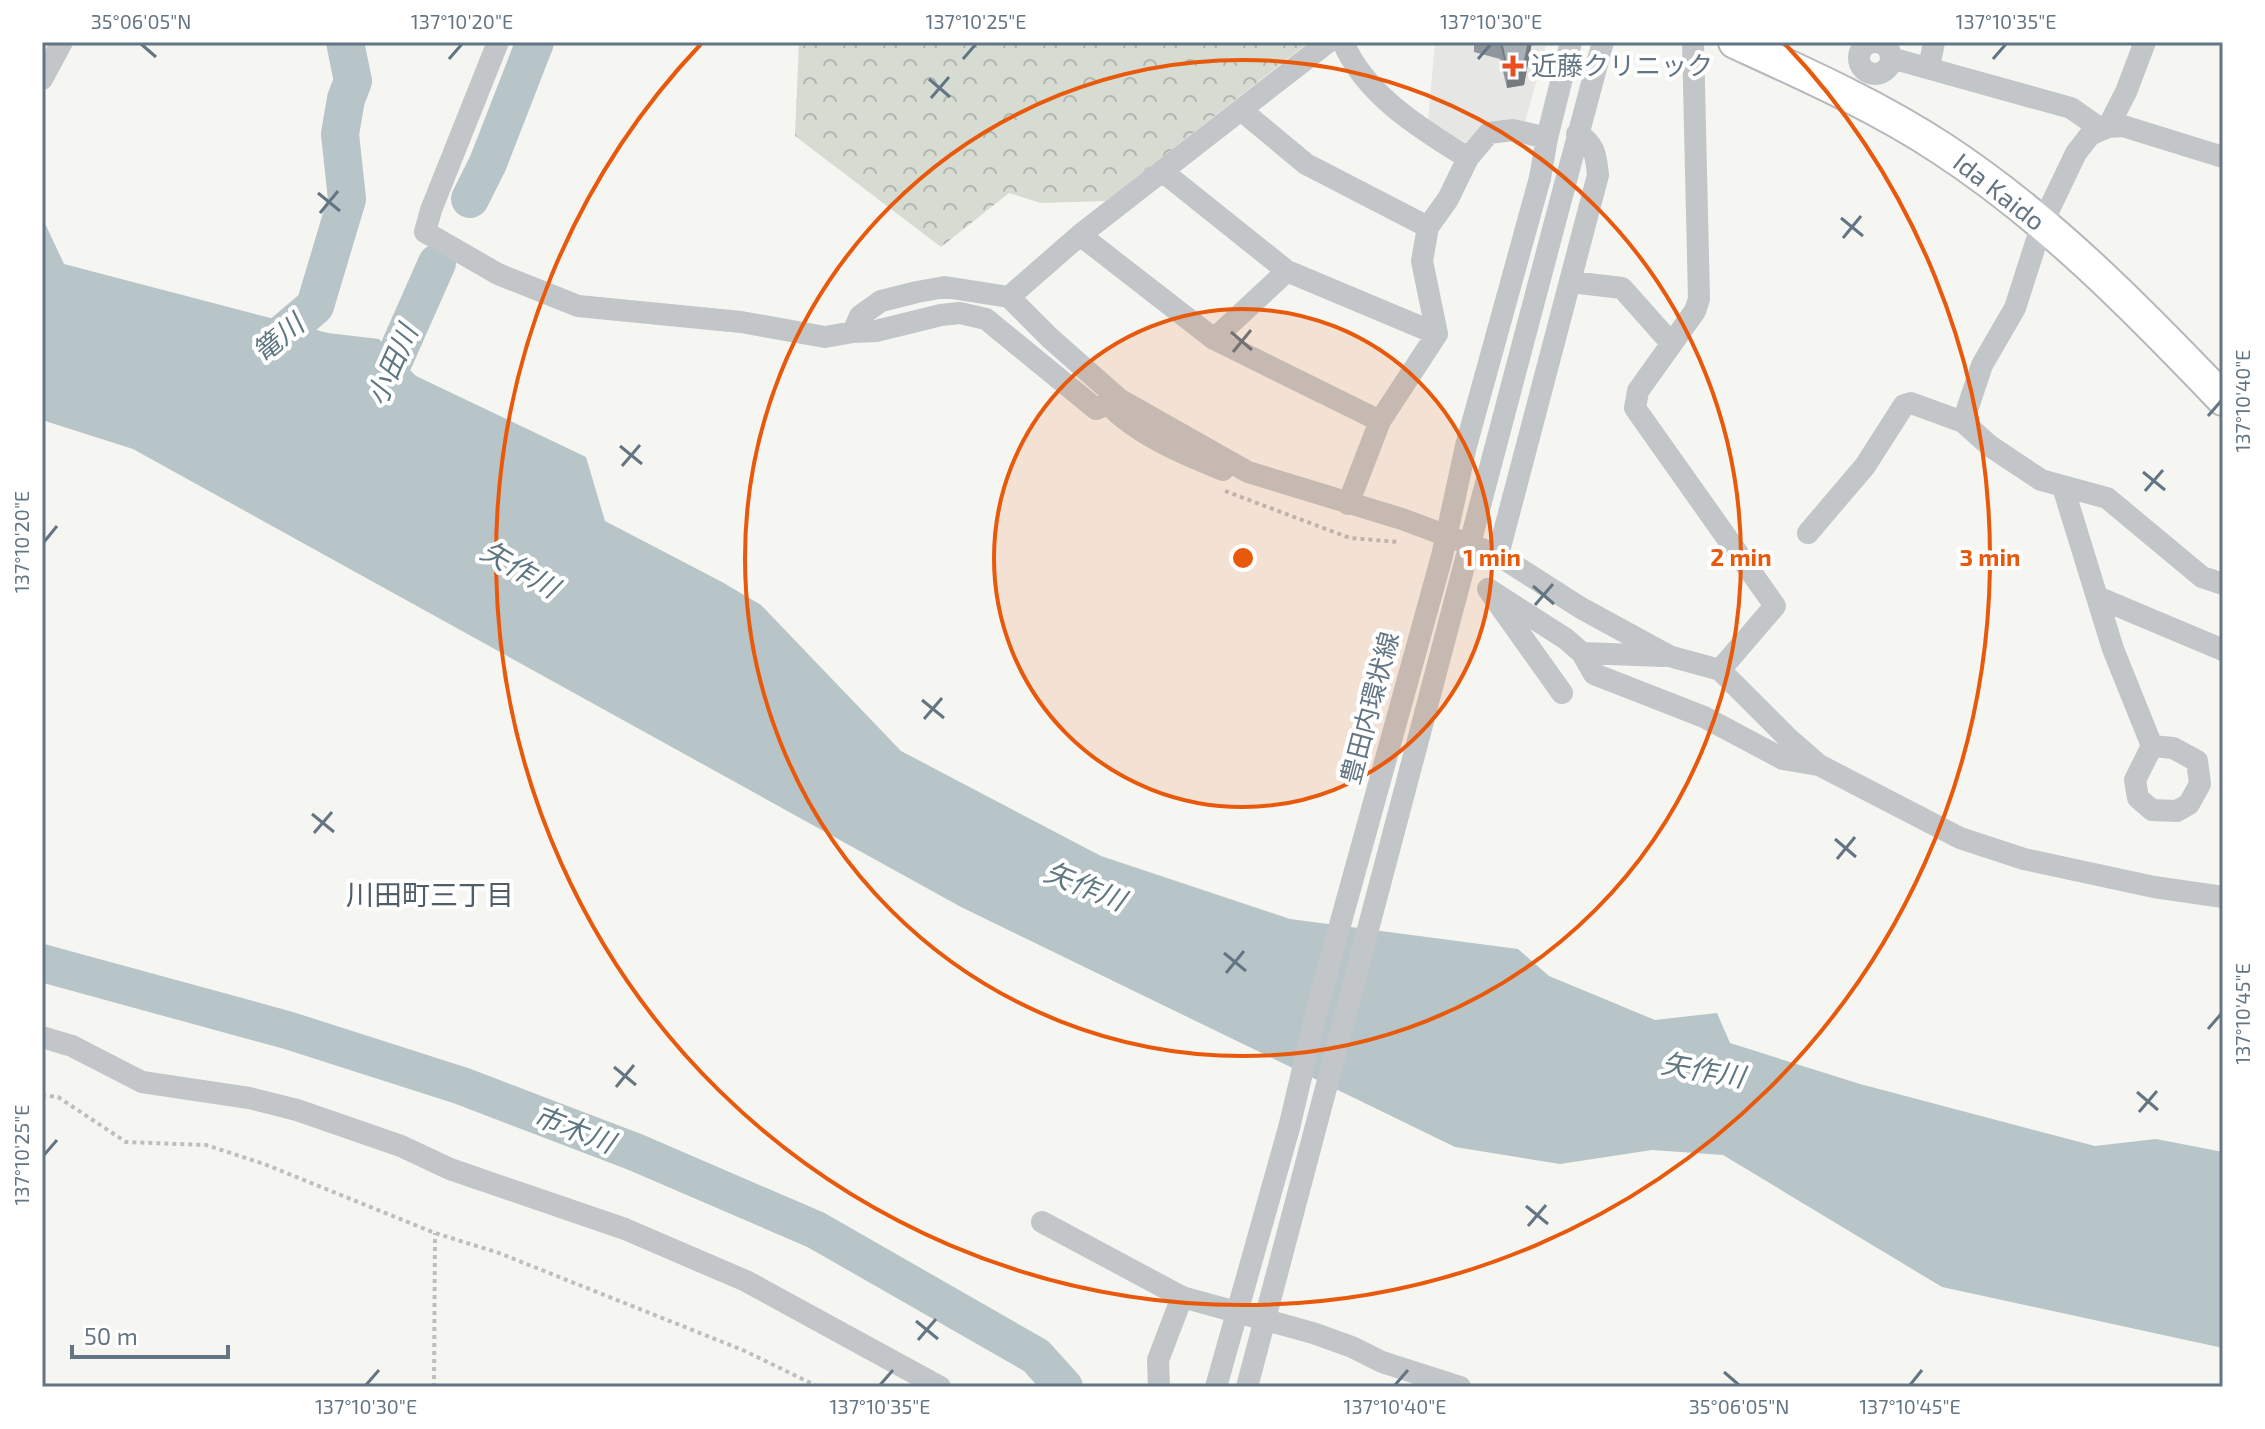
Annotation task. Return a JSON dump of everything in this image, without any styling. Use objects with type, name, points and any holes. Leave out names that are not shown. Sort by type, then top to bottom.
[{"type":"highway","name":"Ida Kaido","points":[[1735,42],[1797,70],[1915,132],[1986,179],[2042,224],[2133,306],[2223,399]]},
{"type":"street","points":[[42,79],[62,42]]},
{"type":"street","points":[[498,42],[425,232],[498,274],[578,306],[741,322],[825,337],[876,331],[950,314],[986,319],[1096,409],[1108,404],[1123,420],[1190,457],[1229,472],[1248,472]]},
{"type":"street","points":[[1009,297],[1080,235],[1328,42]]},
{"type":"street","points":[[1343,42],[1351,61],[1368,82],[1416,126],[1468,158]]},
{"type":"street","name":"豊田内環状線","points":[[1216,1387],[1289,1128],[1323,986],[1442,556],[1466,446],[1540,178],[1571,42]]},
{"type":"street","points":[[1247,1387],[1603,42]]},
{"type":"street","points":[[1693,42],[1699,299],[1695,311],[1638,391],[1635,408],[1775,606],[1720,670]]},
{"type":"street","points":[[1929,68],[1934,42]]},
{"type":"street","points":[[2104,128],[2126,92],[2145,42]]},
{"type":"street","points":[[1891,58],[2071,108],[2104,128]]},
{"type":"street","points":[[1241,110],[1306,164],[1428,227]]},
{"type":"street","points":[[1963,422],[1982,365],[2015,308],[2042,224],[2076,153],[2090,135],[2104,128],[2123,126],[2223,157]]},
{"type":"street","points":[[1348,504],[1380,421],[1437,334],[1422,261],[1428,227],[1448,199],[1468,158],[1489,133],[1513,130],[1547,138]]},
{"type":"street","points":[[1498,555],[1598,175],[1596,153],[1577,134]]},
{"type":"street","points":[[1162,171],[1287,271],[1437,334]]},
{"type":"street","points":[[1080,235],[1214,339],[1380,421]]},
{"type":"street","points":[[1214,339],[1287,271]]},
{"type":"street","points":[[1571,282],[1622,288],[1671,343]]},
{"type":"street","points":[[853,332],[860,316],[881,301],[917,292],[945,287],[1009,297],[1119,399],[1248,472],[1402,519],[1498,555],[1581,608],[1669,656],[1720,670],[1819,765],[1960,838],[2024,859],[2154,887],[2223,897]]},
{"type":"street","points":[[1808,533],[1865,466],[1904,405],[1911,403],[1963,422],[1990,446],[2041,480],[2107,498],[2202,577],[2223,584]]},
{"type":"street","points":[[2063,487],[2113,649],[2152,746]]},
{"type":"street","points":[[1562,693],[1488,589],[1566,639],[1582,653],[1594,674],[1704,717],[1783,759],[1819,765]]},
{"type":"street","points":[[2097,597],[2223,650]]},
{"type":"street","points":[[1582,653],[1669,656]]},
{"type":"street","points":[[42,1037],[72,1046],[142,1082],[249,1098],[297,1110],[401,1146],[494,1185],[625,1229],[746,1281],[940,1387]]},
{"type":"street","points":[[1042,1222],[1182,1297],[1313,1333],[1382,1362],[1460,1387]]},
{"type":"street","points":[[1159,1387],[1158,1360],[1182,1297]]},
{"type":"path","points":[[42,1095],[58,1097],[126,1142],[206,1145],[264,1164],[435,1233],[499,1253],[730,1345],[819,1387]]},
{"type":"path","points":[[434,1387],[435,1233]]},
{"type":"shaded area","points":[[1435,42],[1547,42],[1525,122],[1514,119],[1496,121],[1466,143],[1428,121]]},
{"type":"green space","points":[[799,42],[1309,42],[1106,201],[1041,203],[1009,193],[941,247],[795,136]]},
{"type":"water","name":"矢作川","points":[[42,217],[64,264],[328,333],[379,339],[416,376],[586,457],[605,521],[761,605],[901,751],[1101,856],[1290,919],[1518,949],[1549,976],[1655,1020],[1717,1013],[1730,1043],[1860,1084],[2095,1146],[2156,1139],[2223,1152],[2223,1348],[1942,1287],[1723,1155],[1652,1150],[1560,1164],[1455,1147],[961,907],[133,449],[42,420]]},
{"type":"building","points":[[1501,42],[1529,42],[1524,65],[1507,68]]},
{"type":"waterway","name":"篭川","points":[[255,357],[315,306],[347,199],[340,134],[346,99],[353,81],[345,42]]},
{"type":"waterway","name":"小田川","points":[[470,199],[488,163],[535,42]]},
{"type":"waterway","name":"小田川","points":[[375,403],[437,263]]},
{"type":"waterway","name":"市木川","points":[[42,963],[287,1030],[462,1086],[635,1152],[816,1230],[1036,1356],[1064,1387]]},
{"type":"place","name":"近藤クリニック","points":[[1513,66]]},
{"type":"district","name":"川田町三丁目","points":[[430,895]]}]
